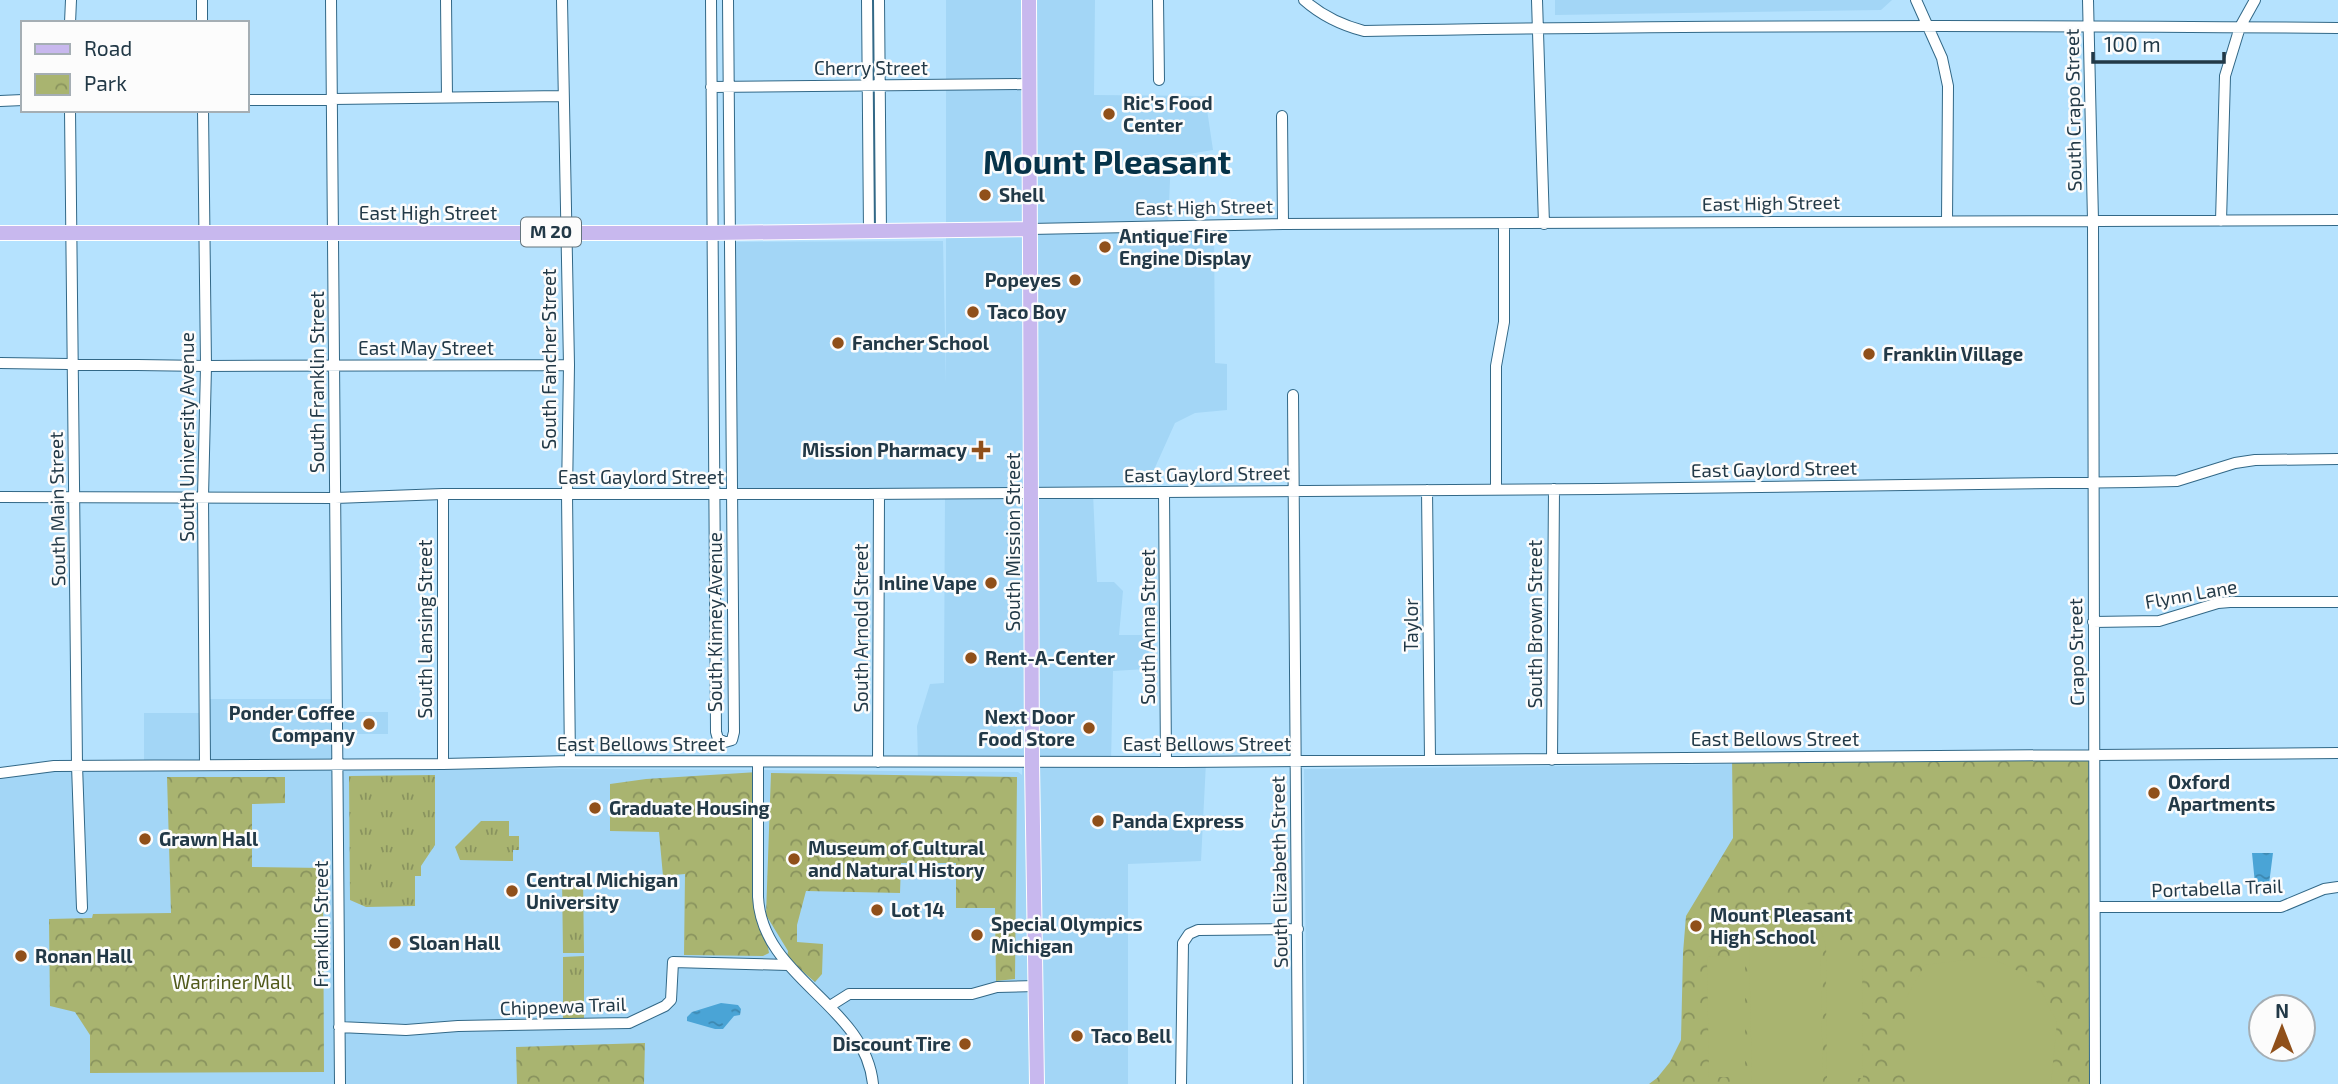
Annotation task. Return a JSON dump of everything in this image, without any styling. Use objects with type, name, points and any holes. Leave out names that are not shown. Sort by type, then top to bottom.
[{"type":"main road","name":"South Mission Street","points":[[1029,0],[1032,763],[1037,1084]]},
{"type":"main road","name":"East High Street","points":[[71,233],[730,233],[1030,229]]},
{"type":"main road","name":"M 20","points":[[0,233],[71,233]]},
{"type":"street","points":[[70,21],[71,0]]},
{"type":"street","points":[[202,0],[202,21]]},
{"type":"street","name":"South Franklin Street","points":[[331,0],[337,764]]},
{"type":"street","points":[[446,0],[447,97]]},
{"type":"street","name":"South Fancher Street","points":[[562,0],[569,365],[567,494],[570,761]]},
{"type":"street","name":"South Kinney Avenue","points":[[711,0],[716,732],[718,740],[724,742],[732,740],[734,732],[728,0]]},
{"type":"street","points":[[867,0],[875,232]]},
{"type":"street","points":[[875,232],[880,85],[879,0]]},
{"type":"street","points":[[1158,0],[1159,80]]},
{"type":"street","points":[[1304,0],[1324,16],[1364,31],[2089,25],[2338,28]]},
{"type":"street","points":[[1537,0],[1544,224]]},
{"type":"street","points":[[1916,0],[1942,58],[1948,86],[1947,221]]},
{"type":"street","name":"South Crapo Street","points":[[2088,0],[2093,220]]},
{"type":"street","points":[[2221,220],[2225,76],[2239,27],[2255,0]]},
{"type":"street","name":"Cherry Street","points":[[711,87],[1030,84]]},
{"type":"street","points":[[248,100],[562,96]]},
{"type":"street","points":[[0,101],[21,100]]},
{"type":"street","name":"South Main Street","points":[[70,112],[77,765],[82,908]]},
{"type":"street","name":"South University Avenue","points":[[202,112],[206,366],[203,497],[205,764]]},
{"type":"street","points":[[1282,116],[1283,224]]},
{"type":"street","name":"Crapo Street","points":[[2093,220],[2095,1084]]},
{"type":"street","name":"East High Street","points":[[1030,229],[1283,224],[2338,220]]},
{"type":"street","points":[[1496,489],[1496,366],[1504,322],[1504,225]]},
{"type":"street","name":"East May Street","points":[[0,363],[206,366],[569,365]]},
{"type":"street","name":"South Elizabeth Street","points":[[1293,395],[1298,1084]]},
{"type":"street","name":"East Gaylord Street","points":[[0,497],[335,498],[443,494],[732,495],[2093,483],[2176,481],[2235,463],[2255,460],[2338,459]]},
{"type":"street","name":"South Brown Street","points":[[1552,760],[1554,489]]},
{"type":"street","name":"Taylor","points":[[1427,490],[1430,759]]},
{"type":"street","name":"South Anna Street","points":[[1164,492],[1166,762]]},
{"type":"street","name":"South Lansing Street","points":[[443,494],[443,764]]},
{"type":"street","name":"South Arnold Street","points":[[878,762],[879,494]]},
{"type":"street","name":"Flynn Lane","points":[[2093,622],[2159,621],[2230,602],[2338,602]]},
{"type":"street","name":"East Bellows Street","points":[[0,773],[77,765],[570,761],[1032,763],[2338,753]]},
{"type":"street","points":[[758,762],[758,903],[774,947],[862,1044],[872,1070],[873,1084]]},
{"type":"street","name":"Franklin Street","points":[[337,764],[340,1084]]},
{"type":"street","name":"Portabella Trail","points":[[2095,907],[2281,907],[2324,889],[2338,887]]},
{"type":"street","points":[[1181,1084],[1183,943],[1189,934],[1198,930],[1298,929]]},
{"type":"street","name":"Chippewa Trail","points":[[339,1027],[405,1030],[458,1026],[629,1023],[665,1006],[671,1000],[673,962],[788,965]]},
{"type":"street","points":[[830,1006],[849,994],[972,994],[997,987],[1036,986]]},
{"type":"shaded area","points":[[946,0],[1095,0],[1094,95],[1205,96],[1213,150],[1171,157],[1168,227],[1214,226],[1215,363],[1227,364],[1227,410],[1195,413],[1175,423],[1144,492],[1093,493],[1097,582],[1114,582],[1123,591],[1119,635],[1151,635],[1146,669],[1113,671],[1111,762],[1206,762],[1201,861],[1128,864],[1128,1084],[0,1084],[0,773],[77,765],[1018,772],[1022,775],[1022,765],[918,762],[917,726],[930,684],[944,683],[945,494],[732,495],[730,242],[943,241],[946,384]]},
{"type":"shaded area","points":[[1555,0],[1892,0],[1881,10],[1555,15]]},
{"type":"shaded area","points":[[205,699],[337,699],[337,712],[388,712],[388,734],[337,734],[337,764],[144,764],[144,713],[204,713]]},
{"type":"shaded area","name":"Mount Pleasant High School","points":[[2085,760],[2086,1084],[1307,1084],[1304,769]]},
{"type":"green space","points":[[2095,753],[2095,1084],[1649,1084],[1670,1062],[1681,1040],[1686,916],[1733,838],[1732,756]]},
{"type":"green space","points":[[758,772],[757,886],[769,953],[763,956],[684,955],[685,874],[663,876],[659,832],[610,831],[610,784]]},
{"type":"green space","points":[[771,773],[1017,777],[1015,979],[996,981],[995,908],[956,908],[956,863],[901,863],[900,893],[806,891],[797,925],[797,942],[823,944],[822,974],[815,982],[787,958],[788,951],[766,915]]},
{"type":"green space","points":[[435,775],[435,845],[421,866],[421,876],[415,876],[415,906],[366,907],[350,900],[349,776]]},
{"type":"green space","name":"Warriner Mall","points":[[167,777],[285,777],[285,803],[252,804],[252,867],[323,868],[324,1072],[90,1073],[90,1035],[75,1012],[50,1006],[49,919],[92,918],[93,914],[171,913]]},
{"type":"green space","points":[[481,821],[509,821],[509,836],[519,836],[519,850],[513,850],[513,861],[460,860],[455,847]]},
{"type":"green space","points":[[583,877],[584,953],[563,953],[562,878]]},
{"type":"green space","points":[[1783,899],[1795,899],[1808,904],[1827,918],[1839,918],[1839,957],[1862,957],[1863,1078],[1841,1078],[1841,1084],[1827,1084],[1825,943],[1819,928],[1810,918],[1798,912],[1785,911],[1760,921],[1751,933],[1745,950],[1745,1084],[1732,1084],[1732,1077],[1709,1077],[1707,957],[1731,956],[1731,935],[1735,935],[1748,915],[1760,906]]},
{"type":"green space","points":[[1749,944],[1820,944],[1823,1084],[1752,1084]]},
{"type":"green space","points":[[584,956],[584,1019],[563,1019],[563,957]]},
{"type":"green space","points":[[1989,957],[2035,979],[2057,1022],[2051,1084],[1906,1084],[1906,998],[1925,965]]},
{"type":"green space","points":[[645,1043],[644,1084],[517,1084],[516,1047]]},
{"type":"water","points":[[2252,853],[2273,853],[2269,884],[2255,884]]},
{"type":"water","points":[[721,1003],[738,1005],[741,1009],[740,1015],[734,1016],[723,1029],[687,1021],[692,1012]]},
{"type":"place","name":"Ric's Food Center","points":[[1109,114]]},
{"type":"place","name":"Shell","points":[[985,195]]},
{"type":"place","name":"Antique Fire Engine Display","points":[[1105,247]]},
{"type":"place","name":"Popeyes","points":[[1075,280]]},
{"type":"place","name":"Taco Boy","points":[[973,312]]},
{"type":"place","name":"Fancher School","points":[[838,343]]},
{"type":"place","name":"Franklin Village","points":[[1869,354]]},
{"type":"place","name":"Mission Pharmacy","points":[[981,450]]},
{"type":"place","name":"Inline Vape","points":[[991,583]]},
{"type":"place","name":"Rent-A-Center","points":[[971,658]]},
{"type":"place","name":"Ponder Coffee Company","points":[[369,724]]},
{"type":"place","name":"Next Door Food Store","points":[[1089,728]]},
{"type":"place","name":"Oxford Apartments","points":[[2154,793]]},
{"type":"place","name":"Graduate Housing","points":[[595,808]]},
{"type":"place","name":"Panda Express","points":[[1098,821]]},
{"type":"place","name":"Grawn Hall","points":[[145,839]]},
{"type":"place","name":"Museum of Cultural and Natural History","points":[[794,859]]},
{"type":"place","name":"Central Michigan University","points":[[512,891]]},
{"type":"place","name":"Lot 14","points":[[877,910]]},
{"type":"place","name":"Mount Pleasant High School","points":[[1696,926]]},
{"type":"place","name":"Special Olympics Michigan","points":[[977,935]]},
{"type":"place","name":"Sloan Hall","points":[[395,943]]},
{"type":"place","name":"Ronan Hall","points":[[21,956]]},
{"type":"place","name":"Taco Bell","points":[[1077,1036]]},
{"type":"place","name":"Discount Tire","points":[[965,1044]]},
{"type":"district","name":"Mount Pleasant","points":[[1107,162]]}]
